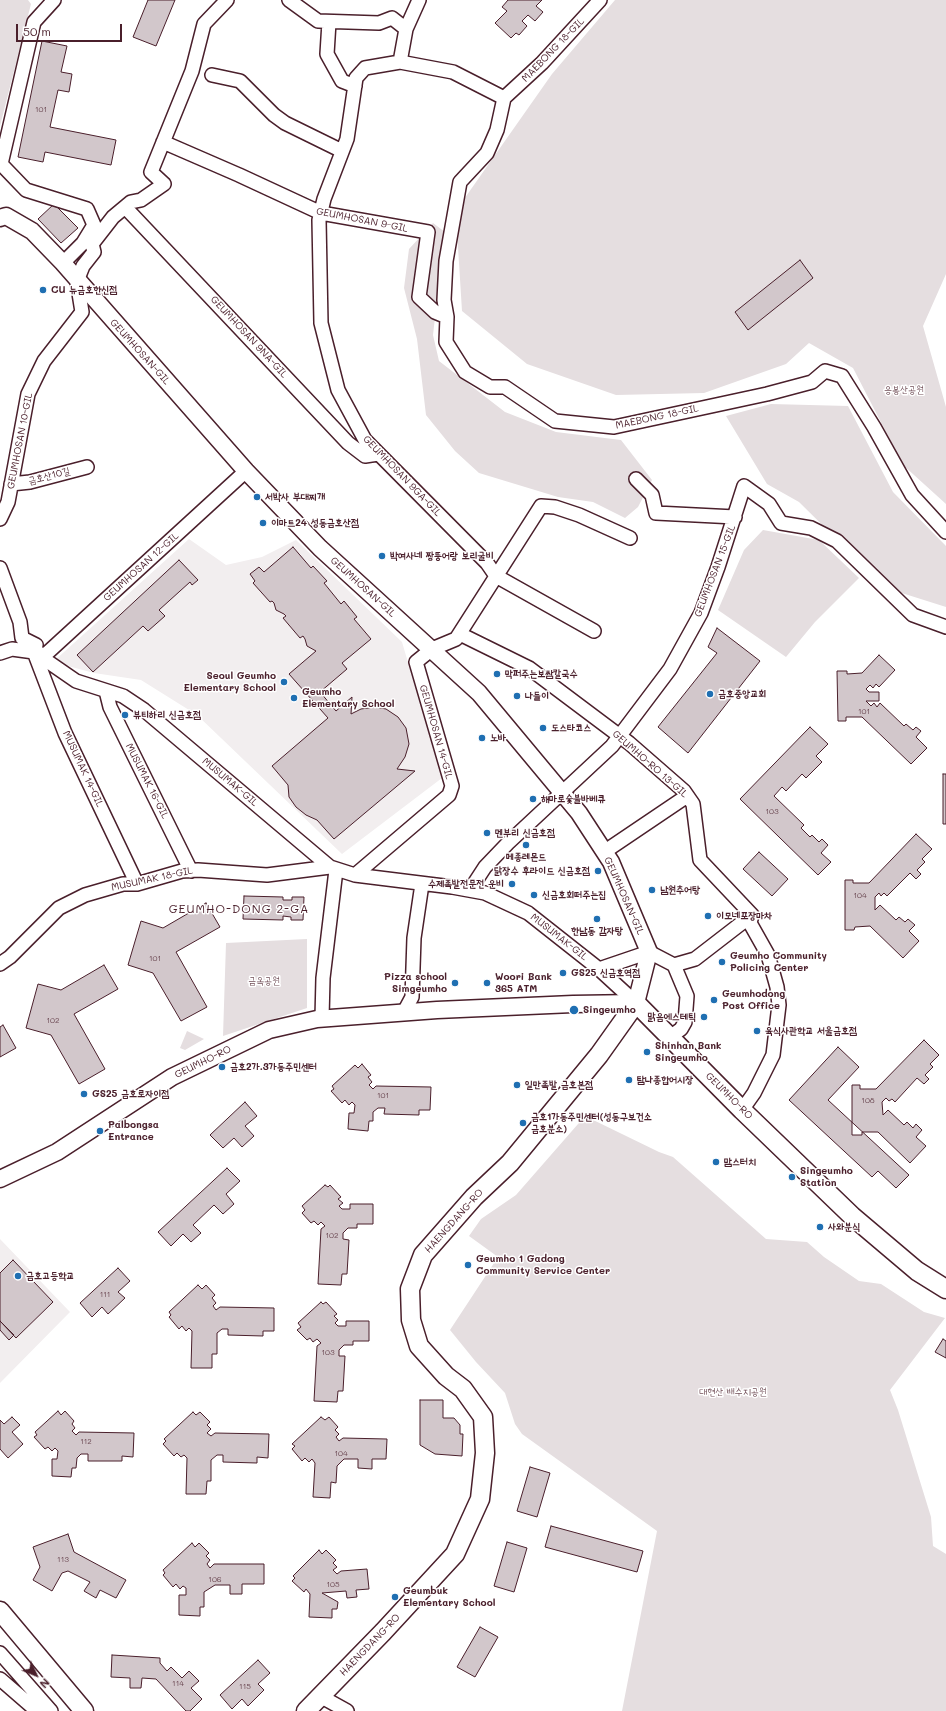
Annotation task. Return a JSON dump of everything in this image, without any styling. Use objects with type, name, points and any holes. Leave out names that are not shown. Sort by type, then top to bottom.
[{"type":"main road","name":"GEUMHO-RO","points":[[636,1003],[742,1110],[852,1216],[917,1271],[946,1289]]},
{"type":"main road","name":"HAENGDANG-RO","points":[[306,1711],[383,1632],[455,1554],[480,1500],[485,1453],[483,1417],[463,1389],[446,1376],[419,1346],[410,1320],[410,1290],[423,1255],[525,1145],[594,1061],[636,1003]]},
{"type":"main road","points":[[0,1611],[84,1711]]},
{"type":"street","points":[[54,0],[34,22],[1,164],[26,190],[87,209],[94,225],[83,243],[63,263]]},
{"type":"street","points":[[77,282],[83,266],[94,252],[92,244],[113,217],[131,202],[141,200],[164,184],[151,172],[192,71],[204,24],[227,0]]},
{"type":"street","points":[[289,0],[318,21],[380,23],[392,18],[406,29]]},
{"type":"street","points":[[419,0],[406,29],[400,62],[452,72],[504,98]]},
{"type":"street","name":"MAEBONG 18-GIL","points":[[600,0],[547,58],[504,98],[497,130],[487,153],[460,182],[446,261],[444,300],[447,318],[446,342],[465,372],[490,387],[505,386],[555,421],[614,427],[767,394],[812,382],[825,371],[842,376],[874,427],[912,495],[946,532]]},
{"type":"street","points":[[329,22],[327,54],[342,81],[354,86]]},
{"type":"street","name":"GEUMHOSAN 9GA-GIL","points":[[400,62],[365,68],[356,78],[347,139],[319,220],[321,323],[338,390],[365,440],[487,563],[496,576],[594,631]]},
{"type":"street","points":[[212,76],[240,81],[274,115],[285,123],[342,151]]},
{"type":"street","name":"GEUMHOSAN 9-GIL","points":[[163,142],[240,175],[321,213],[428,232],[419,297],[435,312],[447,318]]},
{"type":"street","name":"GEUMHOSAN 9NA-GIL","points":[[125,207],[348,443],[365,456],[378,454]]},
{"type":"street","name":"GEUMHOSAN-GIL","points":[[0,218],[6,216],[32,231],[63,263],[77,282],[246,471],[320,548],[479,693],[578,813],[604,852],[610,862],[649,952]]},
{"type":"street","name":"GEUMHOSAN 10-GIL","points":[[0,519],[8,502],[28,394],[44,361],[82,312],[77,282]]},
{"type":"street","name":"금호산10길","points":[[11,484],[30,482],[87,467]]},
{"type":"street","name":"GEUMHOSAN 12-GIL","points":[[34,652],[45,656],[246,471]]},
{"type":"street","name":"GEUMHOSAN 15-GIL","points":[[636,479],[652,494],[656,513],[735,517]]},
{"type":"street","name":"GEUMHOSAN 15-GIL","points":[[562,794],[612,746],[670,669],[701,613],[735,517],[744,486],[769,504],[781,523],[811,528],[837,541],[913,615],[946,627]]},
{"type":"street","points":[[432,649],[456,639],[460,634],[541,506],[555,507],[579,515],[630,538]]},
{"type":"street","points":[[0,568],[20,622],[22,638],[36,645],[34,652]]},
{"type":"street","name":"GEUMHO-RO 13-GIL","points":[[460,634],[530,668],[620,736],[687,796],[693,804],[700,860],[752,915]]},
{"type":"street","name":"MUSUMAK-GIL","points":[[0,653],[12,649],[34,652],[76,681],[123,696],[144,710],[333,868],[356,875],[485,893],[528,913],[599,969],[636,1003]]},
{"type":"street","name":"GEUMHOSAN 14-GIL","points":[[356,875],[449,795],[452,786],[416,662],[432,649]]},
{"type":"street","name":"MUSUMAK 14-GIL","points":[[34,652],[65,733],[137,884]]},
{"type":"street","name":"MUSUMAK 16-GIL","points":[[106,691],[110,707],[191,871]]},
{"type":"street","points":[[470,890],[485,867],[508,843],[562,794]]},
{"type":"street","points":[[604,852],[687,796]]},
{"type":"street","points":[[322,1018],[323,978],[333,868]]},
{"type":"street","name":"MUSUMAK 18-GIL","points":[[0,964],[10,957],[59,908],[85,895],[123,884],[137,884],[182,871],[267,875],[333,868]]},
{"type":"street","points":[[404,1012],[412,998],[414,938],[422,884]]},
{"type":"street","points":[[674,965],[695,959],[752,915]]},
{"type":"street","points":[[742,1110],[754,1093],[773,1055],[779,1005],[777,987],[768,955],[750,923],[752,915]]},
{"type":"street","points":[[636,1003],[649,952]]},
{"type":"street","points":[[599,969],[649,952],[674,965],[687,996],[685,1022],[681,1029],[670,1037]]},
{"type":"street","name":"GEUMHO-RO","points":[[0,1179],[57,1152],[172,1077],[270,1030],[322,1018],[404,1012],[573,1004],[636,1003]]},
{"type":"street","points":[[0,1653],[51,1711]]},
{"type":"street","points":[[0,1678],[37,1711]]},
{"type":"street","points":[[320,1696],[347,1711]]},
{"type":"shaded area","name":"Geumho Elementary School","points":[[189,539],[226,565],[262,557],[296,540],[402,642],[442,778],[342,854],[197,715],[141,680],[94,673],[53,662]]},
{"type":"shaded area","name":"금호고등학교","points":[[0,1239],[70,1312],[0,1383]]},
{"type":"green space","points":[[0,0],[28,0],[31,4],[0,126]]},
{"type":"green space","name":"응봉산공원","points":[[615,0],[946,0],[946,274],[923,326],[946,407],[946,504],[903,465],[853,368],[809,343],[786,364],[704,393],[616,395],[527,364],[462,311],[457,231],[462,202],[552,74]]},
{"type":"green space","points":[[433,223],[445,232],[433,335],[439,361],[505,412],[556,432],[621,440],[652,480],[638,507],[625,518],[593,502],[558,497],[479,473],[455,451],[426,415],[417,339],[404,288],[409,249]]},
{"type":"green space","points":[[771,404],[848,406],[893,492],[946,546],[946,607],[886,588],[799,502],[767,484],[726,416]]},
{"type":"green space","points":[[763,530],[819,540],[859,578],[815,622],[786,657],[718,610],[744,550]]},
{"type":"green space","name":"금옥공원","points":[[307,939],[307,1008],[223,1036],[226,943]]},
{"type":"green space","points":[[187,1031],[204,1039],[185,1050],[180,1048]]},
{"type":"green space","name":"대현산 배수지공원","points":[[585,1116],[659,1152],[673,1157],[766,1239],[807,1242],[824,1257],[859,1281],[881,1284],[924,1312],[945,1318],[890,1390],[898,1410],[931,1517],[933,1546],[946,1554],[946,1711],[622,1711],[657,1531],[522,1434],[515,1424],[505,1393],[476,1362],[450,1330],[498,1257],[469,1236],[481,1219],[516,1195]]},
{"type":"building","points":[[148,0],[175,0],[156,46],[133,37]]},
{"type":"building","points":[[508,0],[542,0],[536,6],[543,12],[535,21],[528,15],[522,21],[527,26],[519,35],[516,33],[511,38],[495,23],[507,11],[502,7]]},
{"type":"building","points":[[42,41],[67,46],[61,72],[72,74],[69,92],[58,90],[50,127],[116,140],[111,165],[45,152],[43,162],[18,157]]},
{"type":"building","points":[[54,204],[78,228],[61,243],[38,219]]},
{"type":"building","points":[[800,260],[813,278],[748,330],[735,312]]},
{"type":"building","points":[[293,547],[311,568],[313,566],[327,581],[324,583],[341,604],[344,601],[357,617],[354,619],[371,639],[342,663],[347,669],[320,692],[336,711],[352,697],[351,714],[361,709],[375,707],[386,709],[398,717],[406,728],[409,744],[405,757],[397,769],[415,771],[334,839],[317,820],[306,815],[296,807],[289,797],[288,785],[272,766],[328,718],[289,674],[316,651],[307,646],[303,636],[300,638],[283,618],[286,616],[276,610],[274,603],[272,601],[270,602],[253,583],[255,581],[250,574],[259,567],[264,572]]},
{"type":"building","points":[[179,560],[198,580],[192,585],[190,582],[159,610],[165,616],[148,631],[143,626],[93,672],[77,655]]},
{"type":"building","name":"금호중앙교회","points":[[717,628],[760,661],[688,753],[658,727],[717,653],[708,647]]},
{"type":"building","points":[[879,655],[895,670],[879,687],[876,684],[873,688],[870,685],[866,689],[869,692],[879,692],[879,701],[866,701],[871,706],[874,703],[877,707],[880,703],[904,726],[906,724],[913,730],[916,727],[921,731],[916,737],[927,748],[911,764],[862,717],[846,717],[846,721],[838,721],[837,671],[847,671],[847,674],[862,673]]},
{"type":"building","points":[[810,727],[828,744],[816,756],[822,762],[806,778],[802,774],[786,791],[782,787],[774,796],[804,825],[801,828],[810,837],[812,835],[819,842],[822,839],[828,845],[821,853],[831,862],[818,875],[740,799]]},
{"type":"building","points":[[943,774],[946,774],[946,824],[943,824]]},
{"type":"building","points":[[916,834],[932,849],[922,859],[925,862],[917,870],[921,874],[916,879],[910,873],[887,896],[884,893],[881,896],[879,893],[875,897],[875,910],[880,905],[896,920],[899,917],[905,922],[908,919],[915,925],[909,931],[919,941],[903,958],[870,926],[855,927],[854,930],[845,930],[845,880],[853,880],[853,883],[869,883]]},
{"type":"building","points":[[759,852],[788,879],[772,896],[743,869]]},
{"type":"building","points":[[244,896],[283,897],[283,900],[292,900],[292,897],[304,897],[303,920],[291,920],[291,917],[283,916],[283,920],[243,919]]},
{"type":"building","points":[[206,903],[220,927],[176,952],[207,1007],[181,1021],[153,973],[128,965],[141,921],[163,928]]},
{"type":"building","points":[[104,965],[118,989],[74,1014],[105,1069],[79,1084],[51,1035],[26,1028],[38,984],[61,990]]},
{"type":"building","points":[[3,1025],[16,1048],[0,1057],[0,1027]]},
{"type":"building","points":[[924,1040],[939,1055],[930,1064],[933,1067],[925,1075],[929,1079],[924,1084],[917,1078],[895,1102],[892,1099],[889,1101],[886,1098],[882,1102],[883,1115],[888,1110],[904,1125],[907,1122],[913,1128],[916,1124],[922,1130],[916,1137],[926,1146],[910,1163],[878,1132],[862,1132],[862,1135],[852,1135],[852,1085],[860,1085],[860,1089],[876,1089]]},
{"type":"building","points":[[838,1047],[859,1067],[828,1100],[909,1175],[896,1188],[878,1171],[872,1177],[789,1100]]},
{"type":"building","points":[[362,1064],[371,1075],[368,1077],[372,1082],[369,1085],[373,1089],[376,1086],[431,1087],[430,1110],[419,1110],[419,1115],[384,1114],[385,1108],[378,1108],[373,1112],[373,1121],[369,1121],[368,1131],[348,1129],[349,1113],[354,1113],[355,1105],[352,1102],[349,1105],[345,1100],[342,1103],[331,1091],[334,1089],[332,1086],[355,1065],[358,1068]]},
{"type":"building","points":[[245,1102],[257,1116],[245,1126],[254,1136],[242,1147],[234,1138],[223,1148],[210,1135]]},
{"type":"building","points":[[227,1168],[240,1181],[226,1194],[234,1204],[223,1214],[214,1205],[193,1225],[201,1233],[191,1242],[183,1234],[171,1246],[158,1232]]},
{"type":"building","points":[[325,1185],[328,1187],[330,1185],[341,1197],[338,1199],[343,1203],[339,1206],[342,1209],[350,1209],[350,1204],[373,1204],[373,1224],[357,1224],[357,1228],[348,1228],[343,1233],[343,1239],[349,1240],[347,1274],[342,1274],[341,1285],[318,1284],[321,1229],[325,1226],[321,1222],[318,1225],[314,1221],[311,1223],[302,1213],[305,1210],[302,1206]]},
{"type":"building","points":[[13,1260],[53,1302],[16,1338],[0,1321],[0,1273]]},
{"type":"building","points":[[118,1268],[130,1281],[118,1292],[125,1298],[108,1314],[102,1307],[92,1317],[80,1303]]},
{"type":"building","points":[[198,1285],[202,1289],[206,1285],[215,1295],[212,1298],[216,1303],[213,1306],[216,1310],[220,1307],[274,1308],[274,1331],[263,1331],[263,1336],[228,1335],[228,1329],[222,1329],[217,1333],[217,1354],[212,1354],[212,1368],[191,1368],[192,1331],[189,1328],[186,1331],[182,1326],[179,1329],[169,1317],[171,1315],[169,1312]]},
{"type":"building","points":[[321,1302],[323,1304],[326,1302],[337,1314],[334,1316],[338,1320],[335,1323],[338,1326],[346,1326],[346,1321],[369,1321],[369,1341],[353,1341],[353,1345],[344,1345],[339,1350],[339,1356],[345,1356],[343,1391],[338,1391],[337,1402],[314,1401],[317,1346],[321,1343],[317,1339],[313,1342],[310,1338],[307,1340],[297,1330],[301,1327],[298,1323]]},
{"type":"building","points":[[0,1321],[14,1335],[9,1340],[0,1330]]},
{"type":"building","points":[[943,1339],[946,1341],[946,1358],[935,1352]]},
{"type":"building","points":[[420,1400],[443,1400],[443,1418],[454,1418],[460,1425],[460,1434],[463,1434],[462,1456],[435,1454],[420,1445]]},
{"type":"building","points":[[58,1411],[61,1415],[65,1411],[74,1421],[72,1424],[75,1428],[72,1431],[76,1435],[79,1432],[134,1433],[133,1457],[122,1456],[122,1461],[88,1461],[88,1454],[81,1454],[77,1458],[76,1468],[72,1468],[71,1477],[52,1476],[52,1459],[57,1459],[58,1451],[55,1448],[52,1451],[48,1447],[45,1449],[34,1437],[37,1435],[35,1432]]},
{"type":"building","points":[[193,1412],[196,1415],[200,1412],[210,1422],[207,1425],[211,1429],[207,1433],[211,1436],[215,1433],[269,1434],[268,1458],[257,1457],[257,1463],[223,1462],[223,1455],[217,1455],[211,1460],[211,1481],[207,1481],[206,1494],[186,1494],[187,1458],[184,1455],[181,1457],[177,1453],[174,1456],[163,1444],[166,1441],[164,1439]]},
{"type":"building","points":[[12,1417],[20,1425],[12,1432],[23,1444],[8,1458],[0,1449],[0,1420],[4,1424]]},
{"type":"building","points":[[321,1417],[325,1420],[329,1417],[338,1427],[335,1430],[339,1434],[336,1437],[339,1441],[343,1438],[387,1439],[386,1459],[372,1459],[372,1469],[358,1468],[358,1459],[344,1459],[337,1466],[336,1483],[331,1482],[330,1498],[313,1497],[315,1463],[312,1459],[309,1462],[305,1458],[302,1461],[292,1449],[295,1446],[292,1444]]},
{"type":"building","points":[[530,1467],[550,1473],[537,1517],[517,1511]]},
{"type":"building","points":[[551,1526],[643,1551],[637,1572],[545,1547]]},
{"type":"building","points":[[68,1534],[74,1552],[126,1580],[116,1598],[100,1590],[96,1598],[84,1591],[90,1582],[68,1571],[62,1573],[52,1591],[33,1580],[40,1567],[33,1547]]},
{"type":"building","points":[[507,1542],[527,1548],[514,1592],[494,1586]]},
{"type":"building","points":[[192,1543],[195,1547],[199,1543],[209,1553],[206,1556],[210,1560],[207,1564],[210,1568],[214,1564],[264,1564],[264,1584],[242,1584],[242,1594],[230,1594],[230,1585],[215,1585],[204,1592],[204,1607],[200,1607],[200,1616],[179,1615],[179,1595],[186,1595],[186,1588],[183,1586],[180,1589],[176,1584],[173,1587],[163,1575],[165,1573],[163,1570]]},
{"type":"building","points":[[319,1550],[322,1554],[326,1550],[336,1560],[333,1563],[337,1567],[333,1570],[337,1574],[341,1571],[367,1569],[369,1589],[356,1590],[357,1597],[347,1598],[346,1591],[322,1593],[338,1602],[337,1609],[332,1609],[332,1618],[309,1617],[310,1594],[306,1589],[304,1592],[292,1581],[295,1578],[293,1576]]},
{"type":"building","points":[[480,1627],[498,1637],[475,1677],[457,1667]]},
{"type":"building","points":[[112,1655],[160,1658],[160,1663],[167,1671],[171,1667],[182,1678],[189,1671],[199,1681],[191,1688],[202,1699],[190,1711],[186,1711],[156,1679],[142,1678],[141,1688],[130,1688],[130,1678],[111,1677]]},
{"type":"building","points":[[258,1660],[270,1673],[258,1684],[264,1690],[248,1706],[242,1699],[232,1709],[220,1695]]},
{"type":"place","name":"CU 뉴금호한신점","points":[[43,290]]},
{"type":"place","name":"서박사 부대찌개","points":[[257,497]]},
{"type":"place","name":"이마트24 성동금호산점","points":[[263,523]]},
{"type":"place","name":"박여사네 짱뚱어랑 보리굴비","points":[[382,556]]},
{"type":"place","name":"막퍼주는보쌈칼국수","points":[[497,674]]},
{"type":"place","name":"Seoul Geumho Elementary School","points":[[284,682]]},
{"type":"place","name":"금호중앙교회","points":[[710,694]]},
{"type":"place","name":"나들이","points":[[517,696]]},
{"type":"place","name":"Geumho Elementary School","points":[[294,698]]},
{"type":"place","name":"뷰티하리 신금호점","points":[[125,715]]},
{"type":"place","name":"도스타코스","points":[[543,728]]},
{"type":"place","name":"노바","points":[[482,738]]},
{"type":"place","name":"해마로숯불바베큐","points":[[533,799]]},
{"type":"place","name":"멘부리 신금호점","points":[[487,833]]},
{"type":"place","name":"메종레몬드","points":[[526,845]]},
{"type":"place","name":"닭장수 후라이드 신금호점","points":[[598,871]]},
{"type":"place","name":"수제족발전문전 운비","points":[[512,884]]},
{"type":"place","name":"남원추어탕","points":[[652,890]]},
{"type":"place","name":"신금호회떠주는집","points":[[534,895]]},
{"type":"place","name":"이모네포장마차","points":[[708,916]]},
{"type":"place","name":"한남동 감자탕","points":[[597,919]]},
{"type":"place","name":"Geumho Community Policing Center","points":[[722,962]]},
{"type":"place","name":"GS25 신금호역점","points":[[563,973]]},
{"type":"place","name":"Pizza school Simgeumho","points":[[455,983]]},
{"type":"place","name":"Woori Bank 365 ATM","points":[[487,983]]},
{"type":"place","name":"Geumhodong Post Office","points":[[714,1000]]},
{"type":"place","name":"Singeumho","points":[[574,1010]]},
{"type":"place","name":"맑음에스테틱","points":[[704,1017]]},
{"type":"place","name":"육식사관학교 서울금호점","points":[[757,1031]]},
{"type":"place","name":"Shinhan Bank Singeumho","points":[[647,1052]]},
{"type":"place","name":"금호2가.3가동주민센터","points":[[222,1067]]},
{"type":"place","name":"탐나종합어시장","points":[[629,1080]]},
{"type":"place","name":"일만족발 금호본점","points":[[517,1085]]},
{"type":"place","name":"GS25 금호로자이점","points":[[84,1094]]},
{"type":"place","name":"금호1가동주민센터(성동구보건소 금호분소)","points":[[523,1123]]},
{"type":"place","name":"Palbongsa Entrance","points":[[100,1131]]},
{"type":"place","name":"맘스터치","points":[[716,1162]]},
{"type":"place","name":"Singeumho Station","points":[[792,1177]]},
{"type":"place","name":"사와분식","points":[[820,1227]]},
{"type":"place","name":"Geumho 1 Gadong Community Service Center","points":[[468,1265]]},
{"type":"place","name":"금호고등학교","points":[[18,1276]]},
{"type":"place","name":"Geumbuk Elementary School","points":[[395,1597]]},
{"type":"district","name":"GEUMHO-DONG 2-GA","points":[[239,909]]}]
